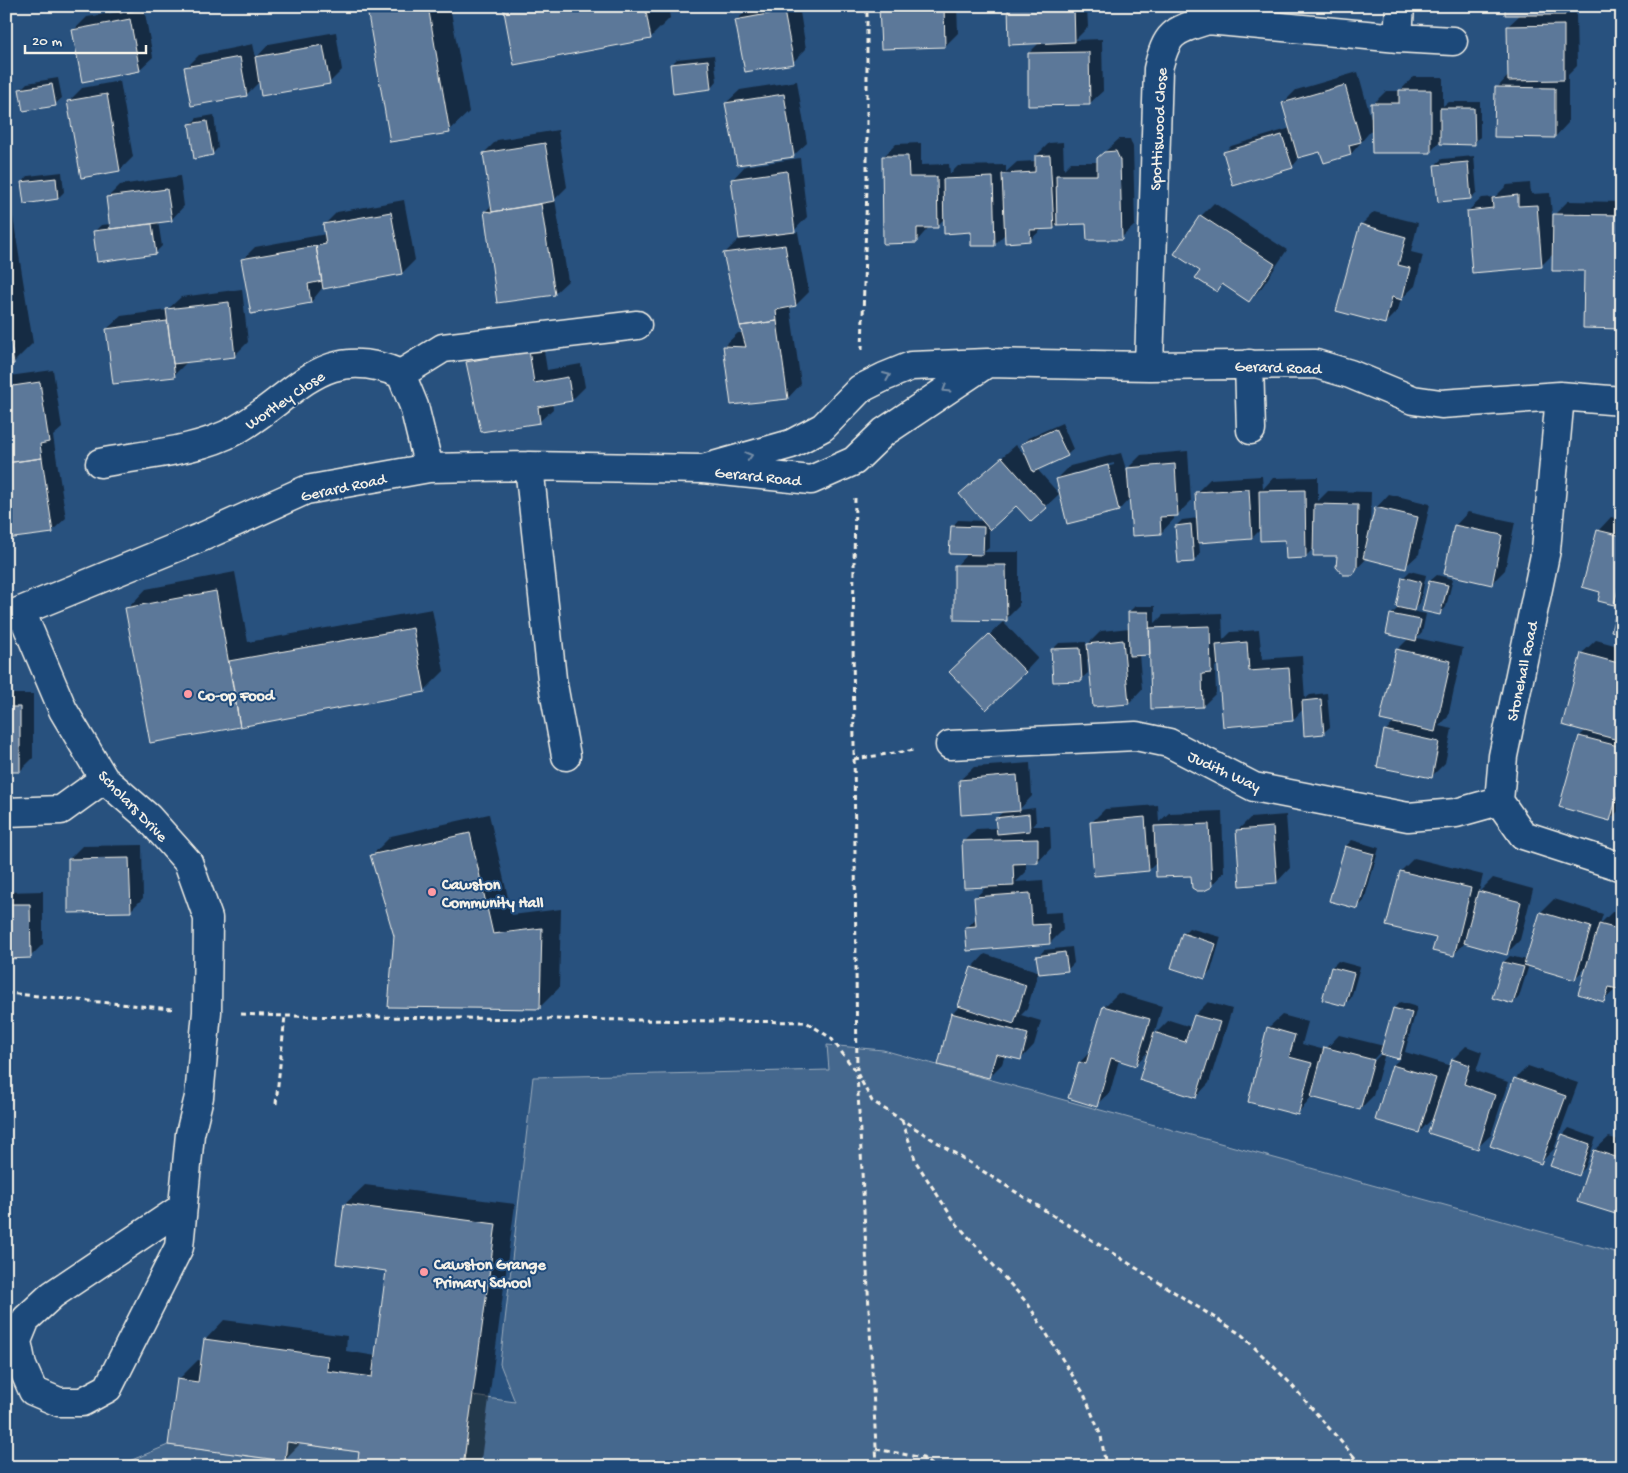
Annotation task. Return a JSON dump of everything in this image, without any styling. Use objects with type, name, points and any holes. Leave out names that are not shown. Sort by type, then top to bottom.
[{"type":"street","points":[[1398,38],[1400,6]]},
{"type":"street","name":"Spottiswood Close","points":[[1149,366],[1158,69],[1164,44],[1182,28],[1208,20],[1398,38],[1453,41]]},
{"type":"street","points":[[429,468],[414,406],[401,374],[443,348],[637,325]]},
{"type":"street","name":"Wortley Close","points":[[100,463],[203,444],[236,430],[300,384],[325,369],[358,363],[380,365],[401,374]]},
{"type":"street","name":"Gerard Road","points":[[14,614],[202,537],[306,490],[429,468],[529,466],[703,469],[811,480],[854,461],[884,432],[987,363]]},
{"type":"street","name":"Gerard Road","points":[[703,469],[791,444],[823,427],[860,389],[884,376],[911,366],[987,363],[1149,366],[1316,364],[1350,374],[1413,400],[1441,404],[1560,396],[1622,401]]},
{"type":"street","points":[[1249,364],[1251,430]]},
{"type":"street","name":"Stonehall Road","points":[[1499,801],[1503,756],[1546,550],[1560,396]]},
{"type":"street","points":[[529,466],[552,679],[566,756]]},
{"type":"street","name":"Scholars Drive","points":[[14,614],[63,710],[104,779],[148,816],[188,862],[208,918],[207,1012],[199,1097],[190,1134],[183,1207],[179,1247],[108,1388],[82,1402],[59,1402],[33,1391],[22,1366],[18,1341],[26,1319],[52,1295],[183,1207]]},
{"type":"street","name":"Judith Way","points":[[950,745],[1136,736],[1169,743],[1254,787],[1408,817],[1456,813],[1499,801]]},
{"type":"street","points":[[6,812],[61,810],[104,779]]},
{"type":"street","points":[[1499,801],[1523,835],[1622,867]]},
{"type":"path","points":[[860,389],[867,186],[867,6]]},
{"type":"path","points":[[854,461],[856,525],[854,759],[857,1073],[877,1467]]},
{"type":"path","points":[[854,759],[950,745]]},
{"type":"path","points":[[6,993],[207,1012],[285,1016],[806,1022],[831,1038],[857,1073],[872,1101],[1242,1335],[1355,1456],[1363,1467]]},
{"type":"path","points":[[276,1104],[285,1016]]},
{"type":"path","points":[[902,1120],[916,1162],[950,1214],[1028,1304],[1084,1394],[1101,1436],[1106,1467]]},
{"type":"path","points":[[876,1449],[923,1458],[934,1467]]},
{"type":"path","points":[[1347,1467],[1355,1456]]},
{"type":"shaded area","points":[[827,1045],[883,1050],[1622,1254],[1622,1467],[463,1467],[473,1396],[515,1402],[500,1364],[533,1077],[829,1070]]},
{"type":"shaded area","points":[[287,1442],[359,1452],[357,1467],[115,1467],[168,1445],[285,1461]]},
{"type":"building","points":[[119,6],[161,6],[120,13]]},
{"type":"building","points":[[380,6],[428,6],[450,133],[390,142],[367,9]]},
{"type":"building","points":[[503,6],[645,6],[651,39],[514,65]]},
{"type":"building","points":[[731,6],[770,6],[732,12]]},
{"type":"building","points":[[879,6],[944,6],[945,47],[881,49]]},
{"type":"building","points":[[1008,6],[1074,6],[1075,42],[1009,45]]},
{"type":"building","points":[[1322,6],[1342,6],[1341,9]]},
{"type":"building","points":[[1505,6],[1565,6],[1565,15],[1505,15]]},
{"type":"building","points":[[784,11],[794,64],[745,72],[735,20]]},
{"type":"building","points":[[130,19],[140,71],[82,82],[72,30]]},
{"type":"building","points":[[1564,25],[1564,80],[1508,81],[1507,26]]},
{"type":"building","points":[[323,45],[330,84],[261,96],[255,57]]},
{"type":"building","points":[[1089,52],[1090,105],[1028,106],[1028,53]]},
{"type":"building","points":[[240,57],[247,96],[191,106],[184,67]]},
{"type":"building","points":[[708,60],[711,89],[673,94],[670,64]]},
{"type":"building","points":[[52,84],[56,106],[23,111],[19,89]]},
{"type":"building","points":[[1345,85],[1361,142],[1349,145],[1351,155],[1324,163],[1320,152],[1298,158],[1282,103]]},
{"type":"building","points":[[1495,87],[1555,88],[1555,138],[1494,137]]},
{"type":"building","points":[[1399,90],[1431,90],[1431,153],[1372,153],[1371,103],[1399,103]]},
{"type":"building","points":[[107,94],[120,171],[81,178],[67,101]]},
{"type":"building","points":[[784,94],[794,157],[737,165],[725,103]]},
{"type":"building","points":[[1440,108],[1474,108],[1475,145],[1440,144]]},
{"type":"building","points":[[207,121],[213,155],[194,159],[189,124]]},
{"type":"building","points":[[1282,135],[1293,168],[1233,186],[1223,152]]},
{"type":"building","points":[[545,143],[555,201],[492,212],[483,153]]},
{"type":"building","points":[[1116,151],[1120,160],[1122,240],[1087,240],[1086,224],[1057,225],[1056,175],[1097,175],[1097,158],[1104,152]]},
{"type":"building","points":[[1050,155],[1054,229],[1030,230],[1031,241],[1005,243],[1002,174],[1035,172],[1035,156]]},
{"type":"building","points":[[882,156],[908,156],[909,177],[937,177],[938,228],[917,228],[917,243],[883,244]]},
{"type":"building","points":[[1468,162],[1471,199],[1438,202],[1434,165]]},
{"type":"building","points":[[787,171],[795,232],[739,239],[731,179]]},
{"type":"building","points":[[993,177],[995,246],[971,246],[971,232],[944,234],[943,179]]},
{"type":"building","points":[[56,178],[58,199],[24,204],[21,182]]},
{"type":"building","points":[[167,189],[172,221],[110,229],[106,197]]},
{"type":"building","points":[[1518,195],[1518,206],[1537,205],[1542,267],[1472,273],[1467,211],[1493,208],[1492,198]]},
{"type":"building","points":[[541,204],[555,295],[497,303],[484,211],[492,212]]},
{"type":"building","points":[[391,212],[402,274],[323,289],[316,246],[326,244],[323,224]]},
{"type":"building","points":[[1553,214],[1622,215],[1622,329],[1583,328],[1584,271],[1552,271]]},
{"type":"building","points":[[1200,215],[1275,264],[1249,302],[1222,284],[1217,292],[1195,278],[1200,271],[1174,254]]},
{"type":"building","points":[[152,224],[156,254],[97,262],[93,231]]},
{"type":"building","points":[[1360,224],[1406,237],[1398,265],[1410,268],[1402,300],[1392,297],[1385,324],[1336,311]]},
{"type":"building","points":[[785,245],[796,306],[776,310],[777,321],[740,326],[723,253]]},
{"type":"building","points":[[316,246],[322,281],[308,284],[311,303],[251,314],[241,259]]},
{"type":"building","points":[[229,302],[235,357],[173,364],[166,309]]},
{"type":"building","points":[[6,316],[14,364],[6,365]]},
{"type":"building","points":[[167,321],[175,377],[113,384],[106,329]]},
{"type":"building","points":[[777,321],[788,399],[731,405],[723,346],[746,347],[740,326]]},
{"type":"building","points":[[529,350],[534,383],[568,377],[572,401],[538,407],[540,423],[481,432],[466,362]]},
{"type":"building","points":[[40,382],[49,442],[40,444],[42,458],[6,463],[6,387]]},
{"type":"building","points":[[1055,429],[1068,456],[1033,472],[1021,444]]},
{"type":"building","points":[[1002,457],[1047,508],[1031,522],[1016,506],[990,530],[959,494]]},
{"type":"building","points":[[42,458],[53,533],[6,539],[6,463]]},
{"type":"building","points":[[1175,464],[1178,516],[1160,517],[1161,534],[1132,536],[1127,468]]},
{"type":"building","points":[[1108,465],[1119,511],[1067,524],[1056,479]]},
{"type":"building","points":[[1249,489],[1252,539],[1198,543],[1195,492]]},
{"type":"building","points":[[1305,490],[1306,558],[1286,559],[1285,540],[1260,541],[1259,491]]},
{"type":"building","points":[[1314,504],[1358,505],[1357,568],[1353,575],[1343,575],[1336,567],[1337,556],[1313,556]]},
{"type":"building","points":[[1375,507],[1418,517],[1406,569],[1363,558]]},
{"type":"building","points":[[1191,524],[1194,562],[1178,563],[1175,526]]},
{"type":"building","points":[[1454,525],[1502,535],[1492,585],[1444,574]]},
{"type":"building","points":[[951,526],[984,527],[983,555],[949,554]]},
{"type":"building","points":[[1597,530],[1622,536],[1622,573],[1614,605],[1598,601],[1600,592],[1582,587]]},
{"type":"building","points":[[954,565],[1006,565],[1007,621],[954,620]]},
{"type":"building","points":[[1402,577],[1421,582],[1414,611],[1396,607]]},
{"type":"building","points":[[1429,581],[1448,585],[1440,615],[1422,611]]},
{"type":"building","name":"Co-op Food","points":[[216,591],[240,727],[150,743],[125,608]]},
{"type":"building","points":[[1622,593],[1622,634],[1611,631]]},
{"type":"building","points":[[1128,612],[1149,612],[1150,655],[1129,656]]},
{"type":"building","points":[[1390,614],[1421,620],[1416,641],[1386,634]]},
{"type":"building","points":[[1210,626],[1211,673],[1202,674],[1203,707],[1151,709],[1149,628]]},
{"type":"building","points":[[413,628],[425,692],[240,727],[229,661]]},
{"type":"building","points":[[989,634],[1026,672],[986,710],[949,672]]},
{"type":"building","points":[[1123,640],[1129,704],[1093,707],[1087,644]]},
{"type":"building","points":[[1247,642],[1249,671],[1289,668],[1293,721],[1223,727],[1216,645]]},
{"type":"building","points":[[1080,648],[1082,681],[1053,682],[1051,649]]},
{"type":"building","points":[[1396,649],[1451,661],[1435,732],[1380,720]]},
{"type":"building","points":[[1581,653],[1622,664],[1622,741],[1562,725]]},
{"type":"building","points":[[1321,699],[1324,734],[1304,736],[1302,701]]},
{"type":"building","points":[[6,707],[20,707],[20,772],[6,772]]},
{"type":"building","points":[[1384,730],[1439,742],[1432,778],[1377,767]]},
{"type":"building","points":[[1579,736],[1622,747],[1622,779],[1610,821],[1559,807]]},
{"type":"building","points":[[1017,775],[1020,811],[961,815],[959,780]]},
{"type":"building","points":[[1029,814],[1030,831],[997,834],[995,818]]},
{"type":"building","points":[[1145,817],[1149,871],[1094,876],[1090,822]]},
{"type":"building","points":[[1209,824],[1212,887],[1204,891],[1197,891],[1192,888],[1191,876],[1156,877],[1154,826]]},
{"type":"building","points":[[1273,827],[1277,883],[1240,886],[1236,830]]},
{"type":"building","name":"Cawston Community Hall","points":[[470,833],[493,934],[542,928],[540,1009],[388,1007],[394,936],[370,855]]},
{"type":"building","points":[[1038,839],[1038,863],[1013,864],[1014,886],[964,888],[962,841]]},
{"type":"building","points":[[1345,846],[1374,854],[1358,909],[1329,901]]},
{"type":"building","points":[[129,858],[131,912],[68,913],[68,859]]},
{"type":"building","points":[[1400,871],[1471,888],[1454,956],[1432,951],[1436,938],[1386,926]]},
{"type":"building","points":[[1478,891],[1521,902],[1507,955],[1464,943]]},
{"type":"building","points":[[1030,893],[1032,925],[1049,924],[1050,944],[967,951],[965,927],[976,926],[974,897]]},
{"type":"building","points":[[6,904],[30,904],[31,958],[6,959]]},
{"type":"building","points":[[1540,912],[1591,927],[1575,980],[1524,965]]},
{"type":"building","points":[[1599,924],[1622,930],[1622,990],[1609,987],[1604,1002],[1578,994]]},
{"type":"building","points":[[1182,933],[1216,944],[1205,979],[1171,968]]},
{"type":"building","points":[[1065,952],[1068,971],[1039,974],[1036,956]]},
{"type":"building","points":[[1503,962],[1524,967],[1513,1004],[1492,998]]},
{"type":"building","points":[[971,967],[1026,985],[1014,1024],[958,1006]]},
{"type":"building","points":[[1331,967],[1354,973],[1345,1006],[1322,1000]]},
{"type":"building","points":[[1103,1006],[1150,1019],[1136,1066],[1111,1058],[1097,1107],[1068,1098],[1079,1062],[1086,1064]]},
{"type":"building","points":[[1393,1008],[1412,1013],[1399,1059],[1380,1054]]},
{"type":"building","points":[[951,1013],[1028,1034],[1021,1060],[996,1054],[989,1078],[938,1065]]},
{"type":"building","points":[[1194,1015],[1220,1022],[1196,1098],[1139,1080],[1154,1032],[1185,1042]]},
{"type":"building","points":[[1267,1027],[1295,1035],[1289,1057],[1312,1063],[1298,1115],[1248,1102]]},
{"type":"building","points":[[1324,1047],[1374,1060],[1360,1110],[1311,1097]]},
{"type":"building","points":[[1452,1059],[1470,1065],[1464,1084],[1495,1095],[1478,1149],[1428,1133]]},
{"type":"building","points":[[1392,1065],[1436,1078],[1419,1133],[1375,1120]]},
{"type":"building","points":[[1514,1078],[1566,1096],[1541,1164],[1490,1146]]},
{"type":"building","points":[[1562,1134],[1590,1144],[1579,1176],[1550,1166]]},
{"type":"building","points":[[1594,1150],[1622,1159],[1622,1216],[1577,1202]]},
{"type":"building","points":[[344,1204],[496,1224],[463,1467],[357,1467],[359,1452],[287,1442],[285,1461],[168,1445],[177,1379],[198,1382],[204,1339],[328,1356],[327,1371],[372,1377],[386,1271],[336,1264]]},
{"type":"place","name":"Co-op Food","points":[[188,694]]},
{"type":"place","name":"Cawston Community Hall","points":[[432,892]]},
{"type":"place","name":"Cawston Grange Primary School","points":[[424,1272]]}]
